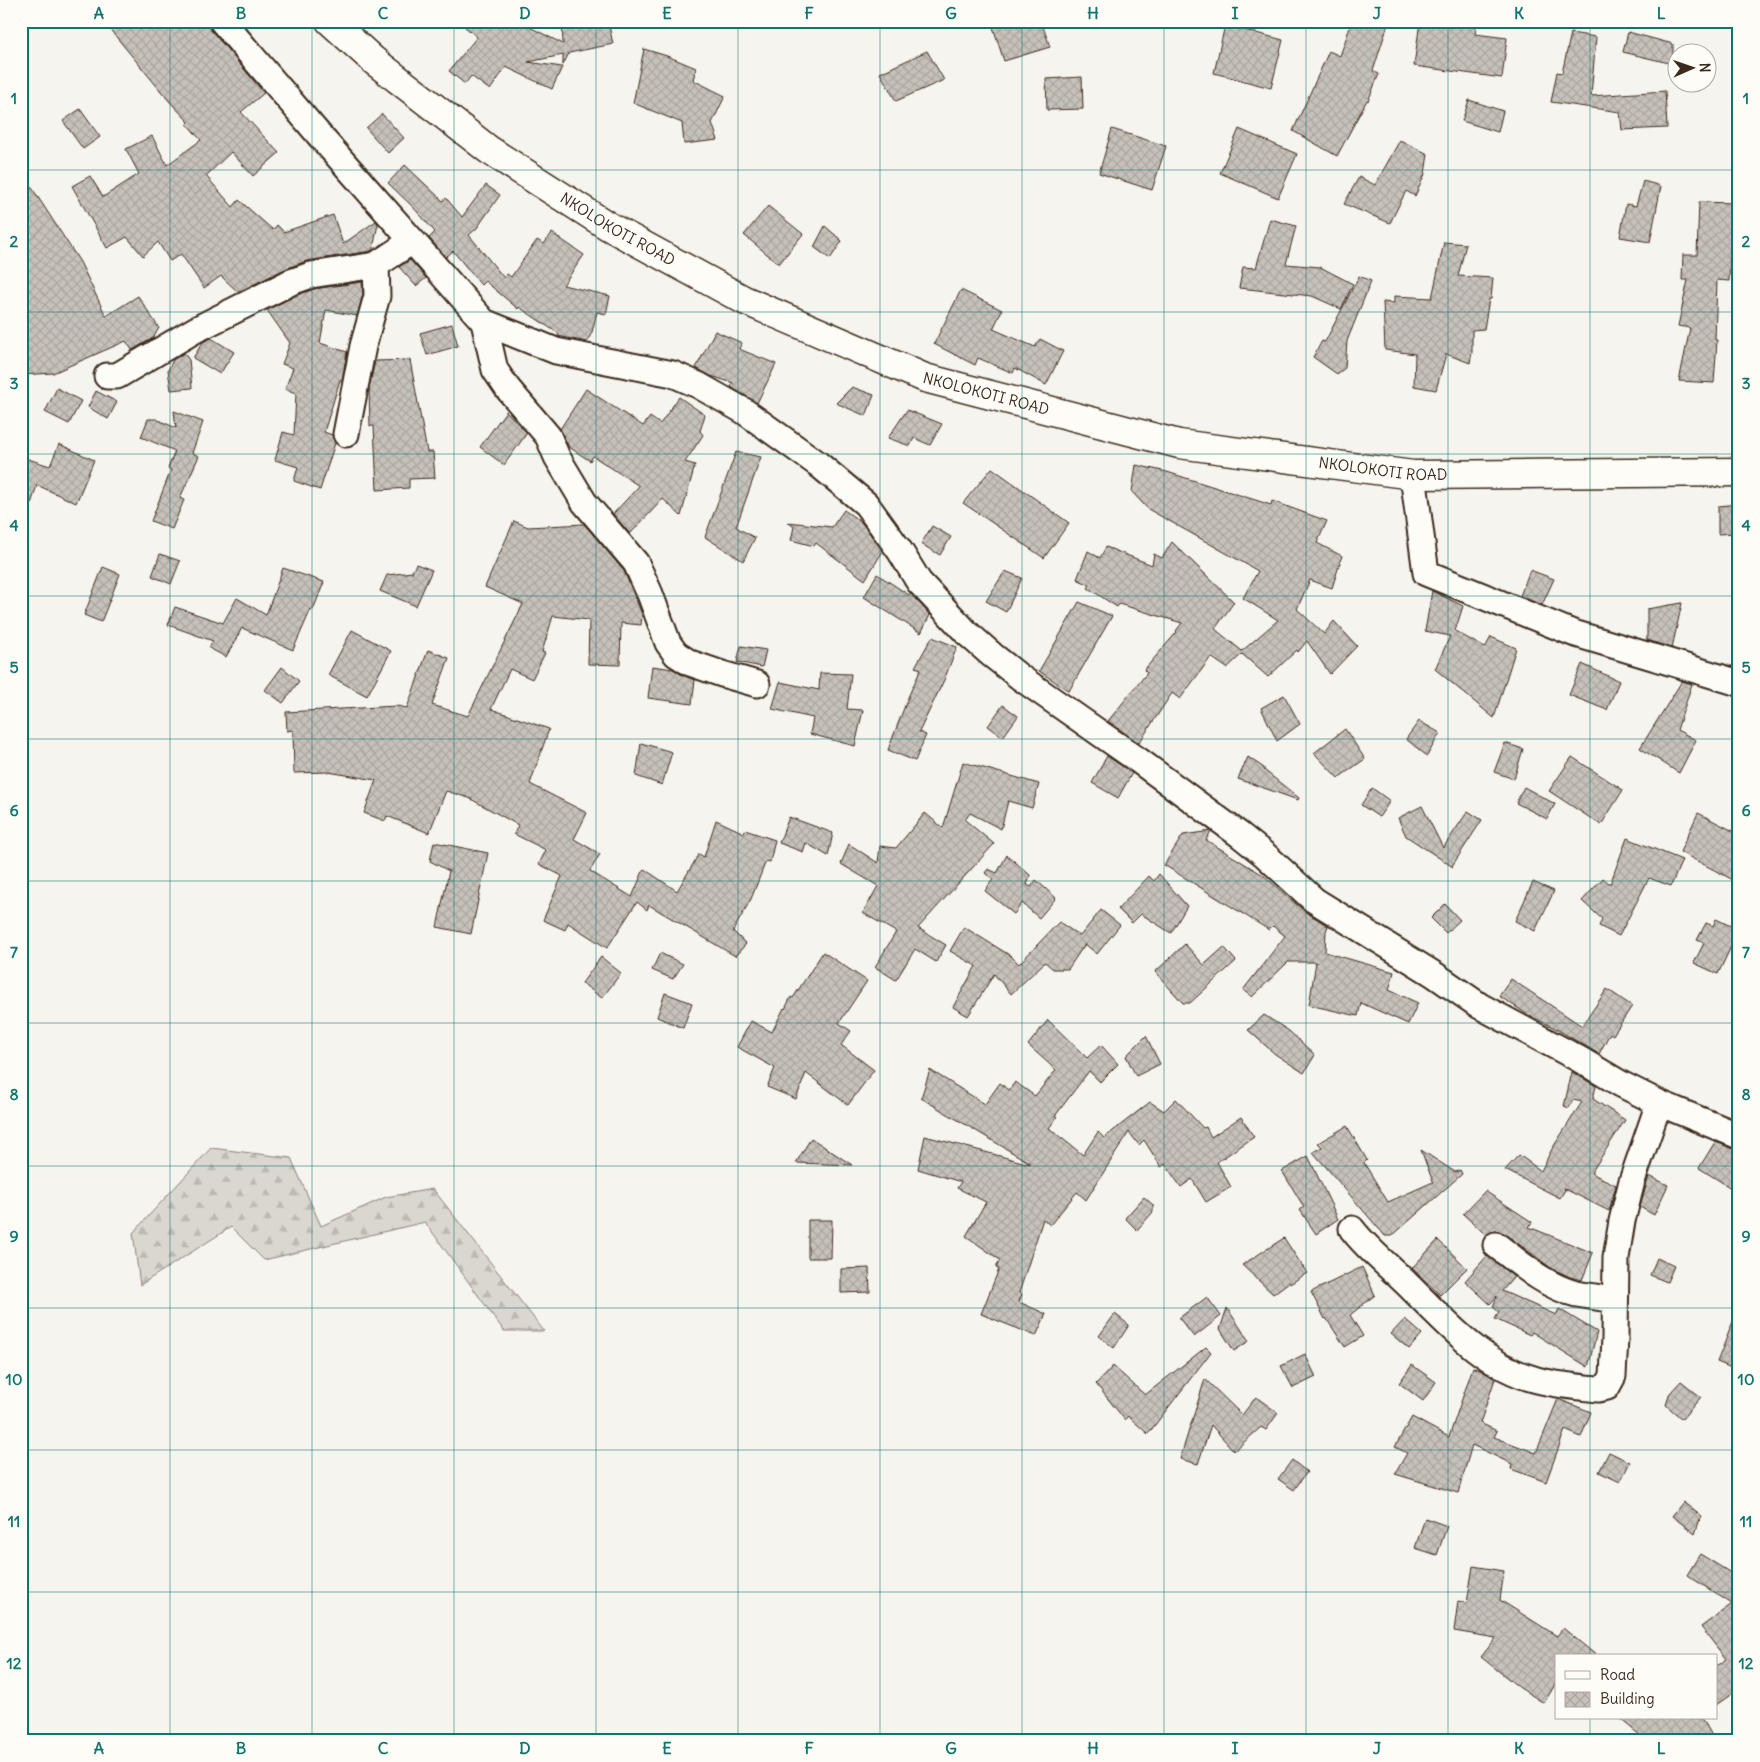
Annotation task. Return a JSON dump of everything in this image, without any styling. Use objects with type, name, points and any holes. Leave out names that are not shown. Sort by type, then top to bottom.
[{"type":"main road","name":"NKOLOKOTI ROAD","points":[[330,21],[373,60],[489,150],[608,226],[744,300],[925,378],[1179,444],[1412,475],[1739,472]]},
{"type":"street","points":[[222,21],[484,322],[556,351],[673,374],[698,385],[744,411],[818,464],[866,504],[900,551],[919,582],[967,633],[992,655],[1021,678],[1146,765],[1240,835],[1314,900],[1427,970],[1480,1006],[1659,1104],[1739,1136]]},
{"type":"street","points":[[106,376],[116,376],[196,330],[291,282],[311,275],[376,265],[412,240]]},
{"type":"street","points":[[346,434],[363,346],[377,296],[376,265]]},
{"type":"street","points":[[484,322],[495,370],[508,389],[548,436],[584,502],[636,563],[668,642],[676,654],[690,663],[757,684]]},
{"type":"street","points":[[1412,475],[1426,572],[1574,633],[1739,683]]},
{"type":"street","points":[[1352,1229],[1362,1242],[1406,1283],[1464,1342],[1506,1368],[1536,1380],[1598,1389],[1608,1387],[1613,1376],[1616,1258],[1622,1221],[1632,1181],[1659,1104]]},
{"type":"street","points":[[1496,1245],[1541,1279],[1554,1286],[1575,1293],[1615,1300]]},
{"type":"green space","points":[[211,1148],[291,1158],[321,1226],[386,1197],[433,1189],[544,1331],[504,1331],[425,1222],[264,1260],[231,1227],[140,1285],[133,1233]]},
{"type":"building","points":[[103,21],[207,21],[211,30],[264,93],[241,112],[279,153],[253,176],[231,152],[206,176],[233,207],[239,200],[273,230],[277,225],[284,232],[333,215],[343,244],[376,221],[378,224],[373,249],[371,251],[306,261],[238,292],[221,276],[204,288],[181,254],[170,261],[158,242],[143,256],[127,237],[107,248],[72,186],[90,176],[103,197],[139,174],[126,149],[152,136],[167,165],[201,140],[187,124],[189,122],[170,102]]},
{"type":"building","points":[[458,21],[518,21],[563,44],[562,21],[608,21],[613,44],[569,53],[563,65],[563,55],[528,62],[562,67],[552,89],[506,67],[490,90],[471,76],[465,84],[449,71],[477,37]]},
{"type":"building","points":[[991,21],[1041,21],[1050,47],[1004,61]]},
{"type":"building","points":[[1352,21],[1389,21],[1373,71],[1379,74],[1368,101],[1337,156],[1293,131],[1329,51],[1340,56]]},
{"type":"building","points":[[1420,21],[1477,21],[1475,34],[1507,38],[1502,78],[1414,66]]},
{"type":"building","points":[[1225,25],[1283,40],[1271,88],[1214,73]]},
{"type":"building","points":[[1628,32],[1668,43],[1668,63],[1623,52]]},
{"type":"building","points":[[1571,33],[1596,37],[1591,96],[1665,91],[1667,128],[1622,130],[1620,112],[1551,102],[1557,72],[1562,73]]},
{"type":"building","points":[[644,49],[696,68],[693,80],[725,96],[712,123],[718,140],[684,144],[682,123],[633,103]]},
{"type":"building","points":[[927,51],[944,80],[896,101],[880,73]]},
{"type":"building","points":[[1082,77],[1083,109],[1047,110],[1046,79]]},
{"type":"building","points":[[1469,100],[1503,111],[1498,132],[1462,121]]},
{"type":"building","points":[[80,109],[100,137],[83,149],[63,121]]},
{"type":"building","points":[[382,114],[404,138],[388,153],[366,128]]},
{"type":"building","points":[[1112,129],[1166,146],[1152,190],[1099,173]]},
{"type":"building","points":[[1239,129],[1297,154],[1278,198],[1220,173]]},
{"type":"building","points":[[1400,140],[1428,154],[1425,174],[1415,196],[1406,191],[1390,223],[1344,204],[1359,177],[1375,185]]},
{"type":"building","points":[[405,165],[443,201],[446,198],[462,217],[486,185],[500,195],[477,228],[469,235],[504,278],[507,274],[511,277],[537,240],[544,244],[552,233],[584,255],[563,285],[610,296],[606,314],[597,312],[592,332],[587,342],[558,336],[559,334],[519,307],[518,309],[485,281],[481,285],[453,251],[446,257],[429,238],[435,232],[388,183]]},
{"type":"building","points":[[21,171],[80,262],[106,316],[138,296],[159,328],[153,338],[132,350],[126,341],[53,373],[21,375]]},
{"type":"building","points":[[1643,181],[1661,186],[1650,242],[1620,237],[1626,204],[1636,206]]},
{"type":"building","points":[[1699,202],[1735,203],[1734,233],[1731,233],[1729,281],[1717,280],[1715,340],[1717,340],[1714,383],[1679,381],[1690,328],[1678,326],[1688,280],[1682,280],[1683,255],[1697,255]]},
{"type":"building","points":[[768,206],[803,234],[779,264],[744,235]]},
{"type":"building","points":[[1270,219],[1296,226],[1286,264],[1320,267],[1353,284],[1341,309],[1312,296],[1239,288],[1243,267],[1256,268]]},
{"type":"building","points":[[825,226],[842,241],[830,259],[814,247]]},
{"type":"building","points":[[1444,242],[1466,244],[1458,276],[1493,278],[1491,299],[1489,299],[1484,329],[1472,330],[1470,363],[1446,354],[1436,390],[1414,386],[1415,354],[1385,350],[1383,302],[1394,303],[1394,296],[1432,298]]},
{"type":"building","points":[[410,260],[426,278],[416,286],[399,267]]},
{"type":"building","points":[[1359,276],[1371,281],[1347,341],[1345,368],[1337,374],[1313,357],[1322,341],[1325,342]]},
{"type":"building","points":[[362,282],[363,294],[357,316],[326,310],[320,343],[347,352],[342,380],[340,380],[324,432],[332,435],[335,443],[320,490],[294,481],[298,467],[275,460],[283,432],[294,435],[296,393],[285,389],[293,368],[282,364],[290,343],[267,310],[314,289]]},
{"type":"building","points":[[961,290],[1002,310],[993,329],[1035,347],[1040,339],[1063,351],[1046,385],[1015,368],[1013,373],[978,358],[975,365],[934,344]]},
{"type":"building","points":[[452,324],[458,346],[427,355],[420,333]]},
{"type":"building","points":[[715,331],[742,343],[739,349],[776,364],[757,403],[731,387],[733,383],[711,376],[696,368]]},
{"type":"building","points":[[211,338],[234,352],[220,374],[193,358],[203,342]]},
{"type":"building","points":[[184,353],[189,360],[192,388],[171,390],[168,370],[173,360]]},
{"type":"building","points":[[410,360],[427,452],[433,452],[435,478],[409,479],[409,488],[377,490],[374,426],[370,426],[369,388],[375,361]]},
{"type":"building","points":[[852,387],[874,395],[866,416],[836,403]]},
{"type":"building","points":[[57,388],[81,401],[69,424],[45,412]]},
{"type":"building","points":[[586,389],[643,426],[650,417],[660,424],[679,397],[705,415],[700,431],[703,435],[685,462],[695,465],[681,516],[663,499],[630,534],[613,514],[639,486],[593,456],[590,461],[569,447],[560,429]]},
{"type":"building","points":[[96,391],[117,402],[108,419],[88,407]]},
{"type":"building","points":[[907,410],[942,424],[930,445],[914,438],[910,446],[888,438]]},
{"type":"building","points":[[174,411],[203,422],[192,453],[199,456],[180,498],[184,500],[172,529],[151,521],[171,470],[168,468],[175,451],[141,437],[148,419],[156,419],[176,428]]},
{"type":"building","points":[[506,411],[527,433],[504,465],[480,447]]},
{"type":"building","points":[[59,444],[94,460],[76,503],[37,485],[26,520],[21,520],[21,471],[25,458],[50,466]]},
{"type":"building","points":[[736,452],[761,457],[736,527],[755,538],[743,561],[705,537]]},
{"type":"building","points":[[1136,465],[1167,472],[1271,505],[1272,501],[1327,521],[1317,543],[1342,556],[1332,588],[1310,580],[1297,609],[1324,634],[1334,621],[1357,646],[1330,674],[1307,641],[1298,652],[1297,650],[1268,677],[1242,654],[1227,668],[1211,657],[1180,699],[1172,693],[1139,743],[1108,721],[1147,673],[1144,670],[1177,632],[1182,623],[1119,604],[1117,607],[1088,588],[1090,585],[1077,579],[1088,551],[1100,558],[1106,547],[1152,565],[1154,554],[1162,558],[1172,542],[1234,602],[1215,629],[1242,651],[1278,620],[1243,598],[1258,571],[1148,509],[1132,492]]},
{"type":"building","points":[[992,468],[1069,523],[1044,558],[963,503]]},
{"type":"building","points":[[1739,504],[1739,533],[1718,534],[1718,506]]},
{"type":"building","points":[[844,510],[861,522],[883,551],[865,580],[816,543],[814,546],[791,540],[794,527],[788,522],[832,527]]},
{"type":"building","points":[[514,521],[528,527],[584,524],[624,571],[642,614],[641,625],[621,623],[620,665],[588,664],[589,620],[553,616],[542,652],[545,653],[532,679],[510,669],[491,709],[549,729],[530,784],[587,813],[574,839],[600,854],[590,871],[632,897],[644,869],[677,891],[699,854],[704,857],[716,820],[744,833],[745,830],[775,840],[770,862],[766,861],[751,899],[733,931],[746,944],[735,956],[649,905],[647,910],[637,902],[607,948],[568,923],[565,930],[543,920],[562,876],[539,864],[546,850],[514,834],[518,825],[469,798],[446,791],[429,833],[387,816],[385,821],[364,813],[376,780],[328,772],[294,773],[293,730],[287,731],[286,712],[397,706],[407,708],[428,650],[449,658],[432,705],[468,716],[523,604],[485,587]]},
{"type":"building","points":[[932,526],[951,537],[940,555],[921,544]]},
{"type":"building","points":[[160,554],[180,561],[171,584],[152,576]]},
{"type":"building","points":[[416,564],[432,570],[416,606],[380,591],[387,575],[412,572]]},
{"type":"building","points":[[103,567],[120,574],[101,622],[84,615]]},
{"type":"building","points":[[283,568],[324,582],[313,610],[311,609],[293,650],[242,628],[226,657],[209,648],[213,641],[168,625],[175,607],[223,623],[237,598],[266,615]]},
{"type":"building","points":[[1530,570],[1554,579],[1542,605],[1520,596]]},
{"type":"building","points":[[1005,571],[1022,578],[1006,612],[986,601]]},
{"type":"building","points":[[877,574],[909,595],[911,594],[930,615],[921,633],[864,597]]},
{"type":"building","points":[[1432,591],[1463,606],[1455,631],[1485,648],[1491,637],[1516,648],[1494,718],[1435,669],[1450,636],[1425,631]]},
{"type":"building","points":[[1079,602],[1112,616],[1069,691],[1039,671]]},
{"type":"building","points":[[1682,603],[1672,648],[1647,640],[1647,609]]},
{"type":"building","points":[[352,630],[391,651],[367,696],[328,675]]},
{"type":"building","points":[[932,637],[957,647],[944,680],[919,732],[926,735],[915,761],[888,750],[921,669],[915,667]]},
{"type":"building","points":[[741,646],[766,650],[762,667],[737,662]]},
{"type":"building","points":[[1582,664],[1619,681],[1607,710],[1569,695]]},
{"type":"building","points":[[652,666],[673,669],[695,680],[692,704],[648,698]]},
{"type":"building","points":[[282,667],[299,681],[283,703],[265,690]]},
{"type":"building","points":[[820,673],[851,674],[847,709],[863,710],[855,746],[810,734],[813,718],[772,709],[780,682],[819,690]]},
{"type":"building","points":[[1682,681],[1692,684],[1677,730],[1696,740],[1679,773],[1640,748]]},
{"type":"building","points":[[1284,695],[1300,724],[1277,741],[1261,708]]},
{"type":"building","points":[[1003,705],[1018,716],[1003,737],[988,726]]},
{"type":"building","points":[[1419,721],[1440,733],[1427,756],[1406,739]]},
{"type":"building","points":[[1345,729],[1365,759],[1338,778],[1314,753]]},
{"type":"building","points":[[641,743],[672,752],[662,785],[636,776]]},
{"type":"building","points":[[1505,743],[1523,749],[1514,779],[1494,772]]},
{"type":"building","points":[[1107,756],[1132,773],[1118,798],[1092,783]]},
{"type":"building","points":[[1248,757],[1299,798],[1298,800],[1238,779]]},
{"type":"building","points":[[1572,757],[1623,790],[1601,825],[1549,791]]},
{"type":"building","points":[[963,762],[1039,784],[1032,808],[1008,801],[1001,829],[970,813],[965,820],[994,844],[918,928],[946,945],[936,962],[915,949],[896,980],[875,967],[896,932],[863,913],[878,886],[841,864],[849,844],[878,863],[880,846],[896,848],[925,813],[943,828]]},
{"type":"building","points":[[1524,787],[1555,804],[1547,819],[1516,803]]},
{"type":"building","points":[[1372,788],[1390,801],[1379,817],[1361,805]]},
{"type":"building","points":[[1422,806],[1443,848],[1468,811],[1482,820],[1453,867],[1406,836],[1398,818]]},
{"type":"building","points":[[1698,813],[1739,834],[1739,883],[1680,852]]},
{"type":"building","points":[[789,817],[833,833],[828,856],[806,843],[803,852],[779,843]]},
{"type":"building","points":[[1211,831],[1206,840],[1263,875],[1304,911],[1328,926],[1325,952],[1394,972],[1389,990],[1418,1003],[1408,1024],[1361,1003],[1358,1016],[1309,1005],[1316,962],[1288,962],[1252,997],[1243,990],[1285,936],[1273,926],[1269,930],[1164,865],[1183,835]]},
{"type":"building","points":[[1627,838],[1682,860],[1671,886],[1649,878],[1619,936],[1599,926],[1602,919],[1582,901],[1603,878],[1610,884]]},
{"type":"building","points":[[434,842],[488,853],[471,934],[437,927],[449,871],[430,861]]},
{"type":"building","points":[[1007,855],[1030,875],[1027,885],[1031,887],[1036,880],[1056,898],[1039,918],[1022,903],[1014,914],[985,891],[993,879],[985,873],[988,869],[997,873]]},
{"type":"building","points":[[1159,874],[1187,906],[1171,933],[1141,914],[1132,923],[1118,909],[1149,876],[1154,881]]},
{"type":"building","points":[[1533,882],[1554,891],[1535,931],[1515,921]]},
{"type":"building","points":[[1445,904],[1460,920],[1446,933],[1431,918]]},
{"type":"building","points":[[1101,910],[1120,925],[1097,954],[1085,944],[1068,969],[1053,969],[1045,962],[1011,994],[994,974],[968,1016],[953,1007],[976,966],[950,951],[964,927],[1011,956],[1019,964],[1059,922],[1080,936]]},
{"type":"building","points":[[1716,919],[1739,930],[1718,974],[1694,963],[1704,943],[1697,940],[1706,923],[1713,926]]},
{"type":"building","points":[[1185,944],[1204,965],[1224,947],[1236,961],[1190,1003],[1183,1003],[1155,972]]},
{"type":"building","points":[[823,952],[867,981],[839,1023],[851,1031],[841,1045],[874,1070],[848,1105],[806,1073],[796,1099],[767,1087],[775,1068],[737,1047],[751,1021],[772,1032],[791,997],[793,998]]},
{"type":"building","points":[[660,953],[683,964],[673,979],[652,970]]},
{"type":"building","points":[[601,957],[621,973],[602,998],[582,983]]},
{"type":"building","points":[[1511,979],[1582,1026],[1607,989],[1632,1006],[1613,1035],[1610,1033],[1599,1054],[1530,1016],[1499,996]]},
{"type":"building","points":[[665,993],[692,1003],[683,1028],[657,1017]]},
{"type":"building","points":[[1264,1015],[1289,1031],[1315,1055],[1304,1073],[1275,1054],[1248,1030]]},
{"type":"building","points":[[1048,1020],[1087,1058],[1101,1045],[1118,1064],[1100,1082],[1089,1071],[1055,1116],[1057,1117],[1049,1128],[1083,1155],[1098,1132],[1104,1138],[1150,1102],[1164,1111],[1176,1099],[1203,1128],[1206,1127],[1211,1137],[1241,1117],[1254,1137],[1217,1162],[1231,1187],[1206,1202],[1192,1179],[1181,1187],[1165,1164],[1161,1167],[1144,1140],[1139,1145],[1129,1132],[1086,1200],[1077,1192],[1050,1225],[1043,1219],[1019,1293],[1022,1294],[1019,1302],[1046,1314],[1036,1336],[981,1314],[999,1269],[996,1268],[1000,1260],[966,1236],[986,1202],[957,1188],[961,1182],[918,1169],[925,1136],[1030,1164],[921,1098],[930,1070],[985,1104],[1000,1083],[1009,1090],[1015,1082],[1035,1096],[1056,1070],[1028,1045]]},
{"type":"building","points":[[1146,1036],[1160,1064],[1136,1076],[1126,1056]]},
{"type":"building","points":[[1572,1072],[1596,1086],[1593,1099],[1625,1120],[1591,1173],[1616,1185],[1609,1211],[1563,1188],[1565,1190],[1560,1198],[1505,1170],[1519,1155],[1541,1171],[1552,1149],[1582,1102],[1573,1100],[1569,1108],[1564,1106]]},
{"type":"building","points":[[1347,1126],[1367,1160],[1364,1163],[1388,1202],[1433,1182],[1421,1150],[1455,1172],[1460,1170],[1462,1174],[1392,1236],[1385,1236],[1313,1152],[1322,1147],[1318,1143]]},
{"type":"building","points":[[811,1138],[852,1165],[796,1163]]},
{"type":"building","points":[[1715,1142],[1739,1150],[1739,1193],[1699,1168]]},
{"type":"building","points":[[1308,1156],[1338,1219],[1316,1234],[1300,1210],[1304,1207],[1282,1171]]},
{"type":"building","points":[[1649,1176],[1668,1185],[1654,1215],[1640,1207]]},
{"type":"building","points":[[1485,1191],[1532,1222],[1529,1227],[1593,1253],[1582,1280],[1570,1277],[1551,1268],[1504,1233],[1497,1231],[1486,1235],[1463,1214]]},
{"type":"building","points":[[1144,1197],[1153,1205],[1153,1212],[1137,1230],[1125,1218]]},
{"type":"building","points":[[808,1220],[832,1220],[831,1258],[808,1258]]},
{"type":"building","points":[[1284,1238],[1307,1273],[1290,1284],[1289,1282],[1273,1294],[1242,1265]]},
{"type":"building","points":[[1438,1240],[1467,1268],[1440,1295],[1412,1268]]},
{"type":"building","points":[[1487,1256],[1514,1277],[1502,1291],[1556,1315],[1559,1309],[1597,1332],[1588,1367],[1532,1332],[1530,1335],[1495,1319],[1499,1312],[1493,1307],[1497,1296],[1490,1304],[1465,1281]]},
{"type":"building","points":[[1657,1258],[1674,1266],[1667,1282],[1650,1275]]},
{"type":"building","points":[[1362,1267],[1375,1295],[1350,1315],[1363,1336],[1345,1347],[1325,1319],[1311,1292]]},
{"type":"building","points":[[869,1268],[870,1292],[841,1293],[841,1269]]},
{"type":"building","points":[[1207,1297],[1221,1316],[1194,1337],[1179,1318]]},
{"type":"building","points":[[1227,1308],[1249,1341],[1234,1351],[1220,1329]]},
{"type":"building","points":[[1739,1310],[1739,1371],[1717,1362]]},
{"type":"building","points":[[1115,1314],[1129,1325],[1114,1348],[1099,1336]]},
{"type":"building","points":[[1405,1319],[1422,1334],[1409,1349],[1391,1334]]},
{"type":"building","points":[[1206,1347],[1211,1352],[1148,1434],[1128,1416],[1125,1420],[1096,1384],[1113,1366],[1145,1395]]},
{"type":"building","points":[[1305,1354],[1316,1377],[1293,1388],[1281,1366]]},
{"type":"building","points":[[1412,1365],[1436,1382],[1423,1401],[1399,1383]]},
{"type":"building","points":[[1473,1367],[1495,1379],[1480,1423],[1497,1431],[1494,1437],[1536,1453],[1558,1399],[1591,1412],[1581,1437],[1565,1430],[1546,1482],[1511,1469],[1512,1464],[1472,1445],[1458,1493],[1395,1474],[1407,1453],[1395,1447],[1412,1417],[1449,1437]]},
{"type":"building","points":[[1205,1379],[1242,1415],[1256,1397],[1278,1413],[1266,1430],[1261,1427],[1234,1451],[1211,1425],[1198,1464],[1180,1459]]},
{"type":"building","points":[[1681,1381],[1701,1397],[1682,1419],[1666,1405],[1670,1393]]},
{"type":"building","points":[[1609,1452],[1630,1462],[1620,1482],[1599,1472]]},
{"type":"building","points":[[1292,1460],[1307,1472],[1294,1490],[1278,1479]]},
{"type":"building","points":[[1683,1502],[1701,1516],[1695,1534],[1672,1516]]},
{"type":"building","points":[[1425,1518],[1447,1526],[1437,1555],[1415,1548]]},
{"type":"building","points":[[1700,1554],[1739,1578],[1739,1689],[1718,1704],[1718,1665],[1726,1659],[1701,1627],[1732,1604],[1687,1575]]},
{"type":"building","points":[[1473,1566],[1504,1571],[1500,1600],[1557,1636],[1563,1628],[1595,1654],[1555,1654],[1555,1685],[1544,1703],[1520,1688],[1481,1657],[1496,1638],[1454,1631],[1458,1601],[1467,1603]]},
{"type":"building","points":[[1621,1720],[1703,1720],[1715,1741],[1647,1741]]}]
